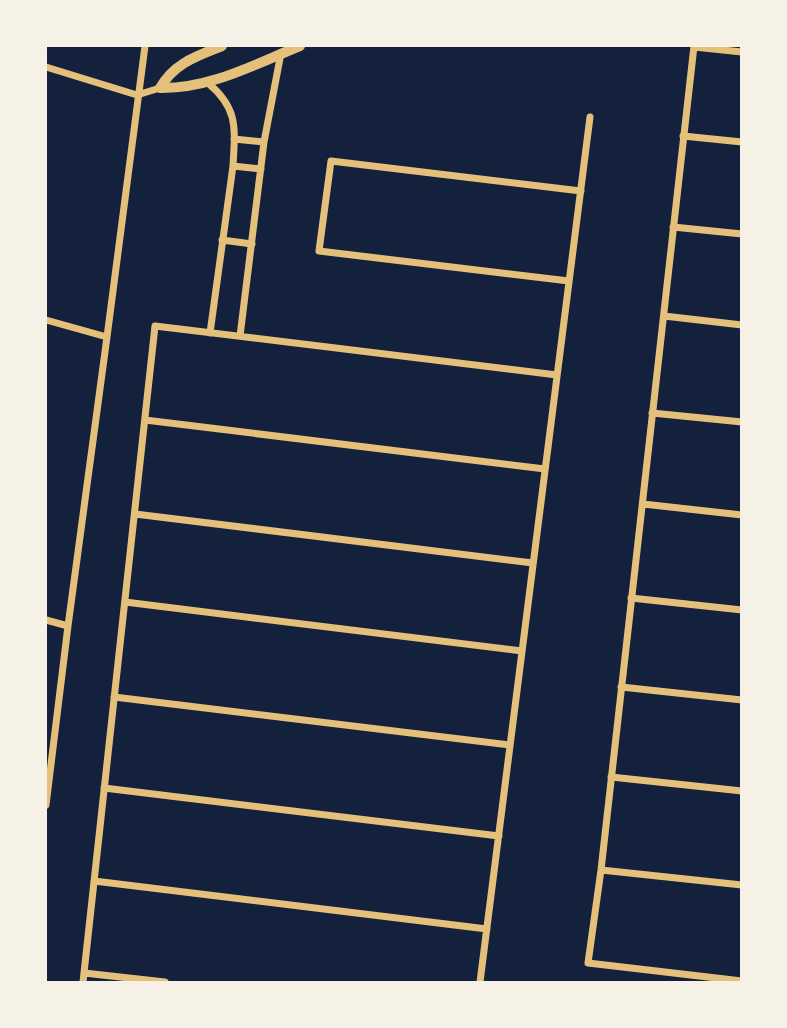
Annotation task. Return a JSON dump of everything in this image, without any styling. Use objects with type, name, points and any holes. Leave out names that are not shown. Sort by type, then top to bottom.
[{"type":"street","points":[[46,805],[145,46]]},
{"type":"street","points":[[160,88],[178,65],[222,46]]},
{"type":"street","points":[[46,67],[137,95],[160,88],[179,89],[208,83],[300,46]]},
{"type":"street","points":[[741,52],[694,46],[601,870],[588,963],[741,981]]},
{"type":"street","points":[[240,337],[264,142],[281,53]]},
{"type":"street","points":[[208,83],[224,97],[233,115],[234,139],[233,166],[211,333]]},
{"type":"street","points":[[480,982],[590,117]]},
{"type":"street","points":[[683,136],[741,142]]},
{"type":"street","points":[[234,139],[264,142]]},
{"type":"street","points":[[569,281],[319,251],[329,173],[331,160],[581,191]]},
{"type":"street","points":[[233,166],[261,169]]},
{"type":"street","points":[[673,227],[741,234]]},
{"type":"street","points":[[222,240],[251,244]]},
{"type":"street","points":[[664,316],[741,325]]},
{"type":"street","points":[[46,320],[107,337]]},
{"type":"street","points":[[83,982],[155,326],[557,375]]},
{"type":"street","points":[[652,412],[741,422]]},
{"type":"street","points":[[145,420],[545,469]]},
{"type":"street","points":[[643,504],[741,514]]},
{"type":"street","points":[[135,514],[533,563]]},
{"type":"street","points":[[631,598],[741,610]]},
{"type":"street","points":[[125,602],[522,651]]},
{"type":"street","points":[[46,620],[68,626]]},
{"type":"street","points":[[621,687],[741,700]]},
{"type":"street","points":[[114,697],[510,745]]},
{"type":"street","points":[[611,777],[741,791]]},
{"type":"street","points":[[104,788],[499,836]]},
{"type":"street","points":[[601,870],[741,885]]},
{"type":"street","points":[[94,881],[487,929]]},
{"type":"street","points":[[84,973],[165,982]]}]
